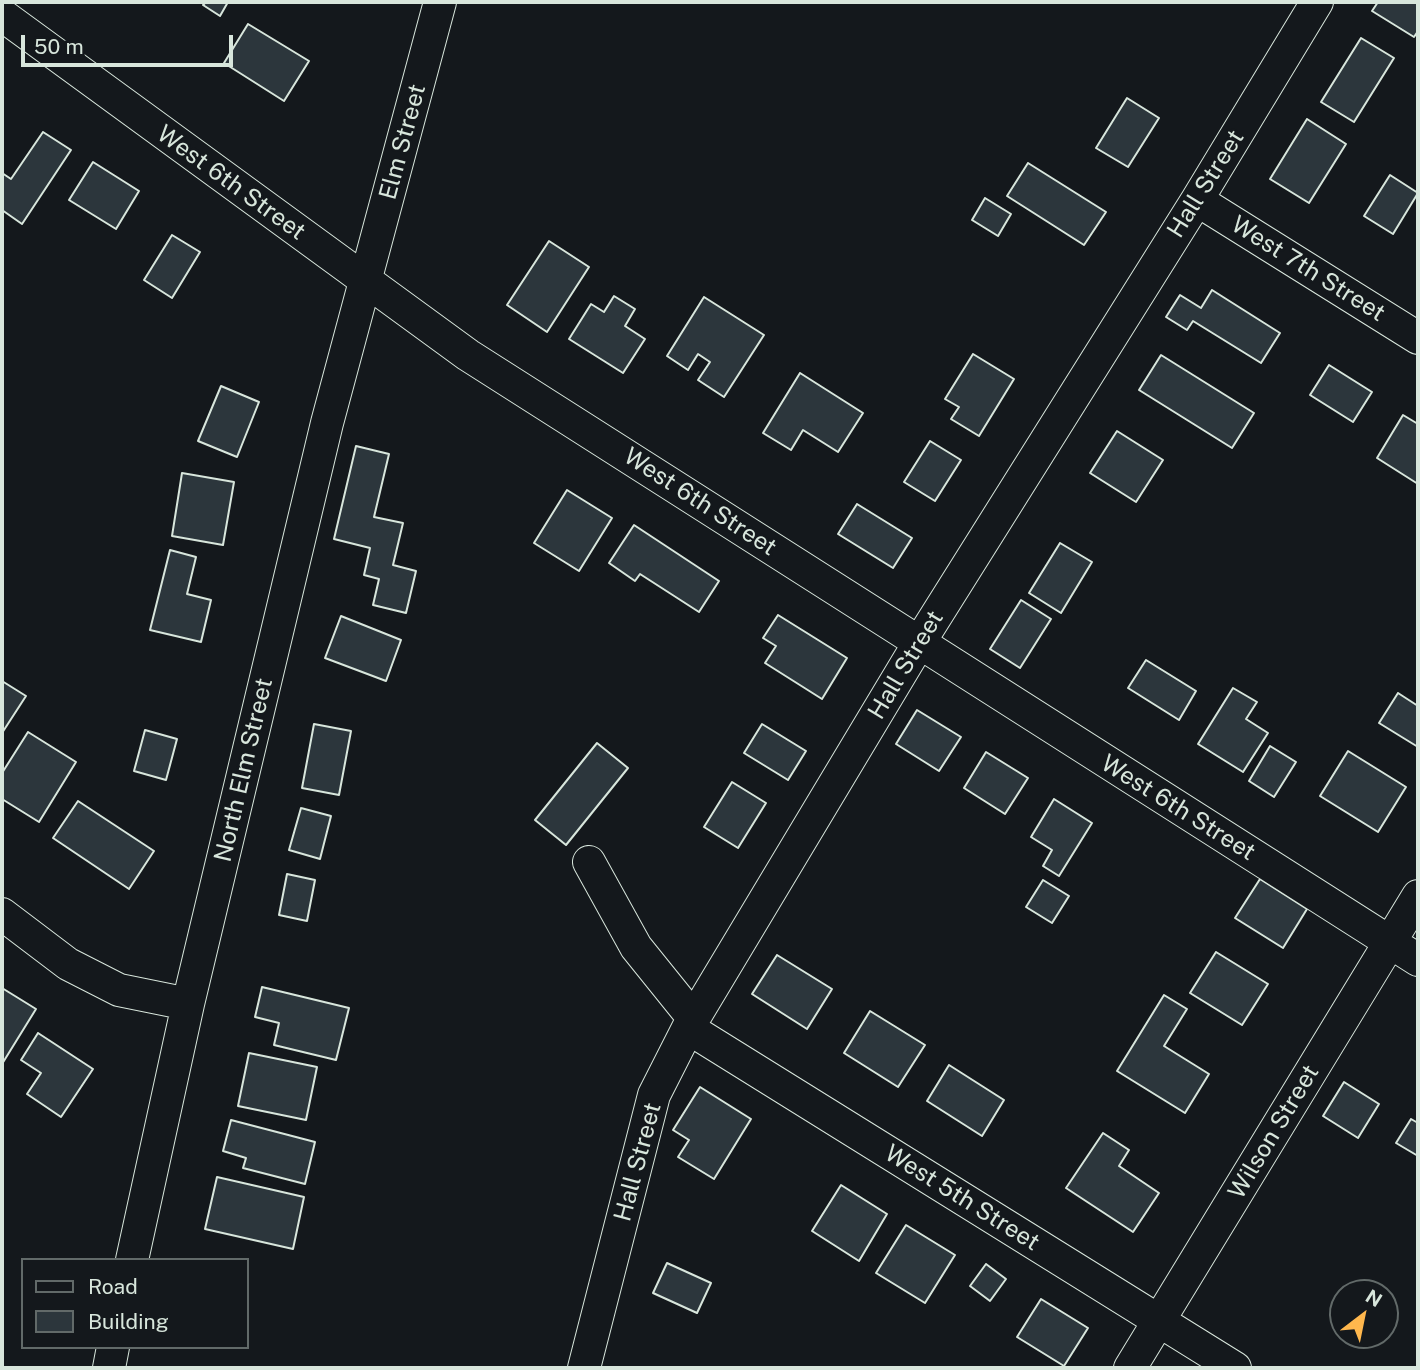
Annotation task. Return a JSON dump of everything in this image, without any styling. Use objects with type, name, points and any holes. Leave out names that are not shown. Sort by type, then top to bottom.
[{"type":"street","name":"Elm Street","points":[[365,282],[440,2]]},
{"type":"street","name":"Hall Street","points":[[584,1368],[654,1095],[691,1023],[919,643],[1197,200],[1317,2]]},
{"type":"street","name":"West 6th Street","points":[[2,15],[468,355],[1418,960]]},
{"type":"street","name":"West 7th Street","points":[[1197,200],[1418,338]]},
{"type":"street","name":"North Elm Street","points":[[132,1258],[188,1004],[327,423],[365,282]]},
{"type":"street","name":"West 5th Street","points":[[589,862],[636,947],[691,1023],[1235,1368]]},
{"type":"street","name":"Wilson Street","points":[[1130,1368],[1418,896]]},
{"type":"street","points":[[2,914],[68,964],[119,990],[188,1004]]},
{"type":"street","points":[[109,1368],[113,1349]]},
{"type":"building","points":[[206,2],[228,2],[220,16],[203,5]]},
{"type":"building","points":[[1378,2],[1418,2],[1418,31],[1414,37],[1372,11]]},
{"type":"building","points":[[248,24],[309,61],[284,101],[224,63]]},
{"type":"building","points":[[1361,38],[1394,58],[1354,122],[1321,102]]},
{"type":"building","points":[[1127,98],[1159,118],[1128,167],[1096,148]]},
{"type":"building","points":[[1307,119],[1346,144],[1309,203],[1270,179]]},
{"type":"building","points":[[43,132],[71,150],[22,224],[2,210],[2,173],[11,179]]},
{"type":"building","points":[[93,162],[139,191],[116,229],[69,200]]},
{"type":"building","points":[[1028,163],[1106,212],[1084,245],[1007,196]]},
{"type":"building","points":[[1390,175],[1418,193],[1393,234],[1364,216]]},
{"type":"building","points":[[985,198],[1011,214],[998,236],[972,220]]},
{"type":"building","points":[[172,235],[200,252],[172,298],[144,280]]},
{"type":"building","points":[[549,241],[589,267],[547,332],[507,305]]},
{"type":"building","points":[[1212,290],[1280,333],[1261,363],[1193,321],[1187,330],[1166,317],[1180,295],[1201,308]]},
{"type":"building","points":[[614,296],[635,309],[625,326],[645,339],[623,373],[569,339],[591,304],[604,312]]},
{"type":"building","points":[[704,297],[764,335],[724,397],[698,380],[710,362],[698,354],[688,370],[667,356]]},
{"type":"building","points":[[973,354],[1014,379],[979,436],[951,419],[959,407],[945,399]]},
{"type":"building","points":[[1161,355],[1254,413],[1232,448],[1139,390]]},
{"type":"building","points":[[1329,365],[1372,392],[1353,422],[1310,395]]},
{"type":"building","points":[[800,373],[863,413],[838,452],[803,430],[791,450],[763,433]]},
{"type":"building","points":[[221,386],[259,402],[237,457],[198,441]]},
{"type":"building","points":[[1403,415],[1418,424],[1418,484],[1377,458]]},
{"type":"building","points":[[1117,431],[1163,460],[1136,502],[1090,473]]},
{"type":"building","points":[[930,441],[961,460],[935,501],[904,482]]},
{"type":"building","points":[[356,446],[389,454],[374,517],[403,523],[393,565],[416,571],[406,613],[373,605],[379,579],[364,575],[370,548],[334,539]]},
{"type":"building","points":[[182,473],[234,482],[223,545],[172,536]]},
{"type":"building","points":[[567,490],[612,518],[579,571],[534,543]]},
{"type":"building","points":[[857,504],[912,538],[893,568],[838,534]]},
{"type":"building","points":[[634,525],[719,581],[699,612],[640,574],[635,581],[609,563]]},
{"type":"building","points":[[1060,543],[1092,562],[1061,613],[1029,593]]},
{"type":"building","points":[[170,550],[196,557],[187,594],[211,600],[201,642],[150,630]]},
{"type":"building","points":[[1021,600],[1051,619],[1020,668],[990,649]]},
{"type":"building","points":[[778,615],[847,658],[822,699],[765,663],[776,646],[763,638]]},
{"type":"building","points":[[341,616],[401,640],[386,681],[325,658]]},
{"type":"building","points":[[1146,660],[1196,691],[1179,720],[1128,688]]},
{"type":"building","points":[[2,681],[26,696],[2,733]]},
{"type":"building","points":[[1233,688],[1257,702],[1246,719],[1268,733],[1243,772],[1198,744]]},
{"type":"building","points":[[1398,693],[1418,706],[1418,747],[1379,723]]},
{"type":"building","points":[[917,710],[961,737],[939,771],[896,744]]},
{"type":"building","points":[[314,724],[351,731],[339,795],[302,788]]},
{"type":"building","points":[[762,724],[806,751],[788,780],[744,753]]},
{"type":"building","points":[[145,730],[177,739],[166,780],[134,771]]},
{"type":"building","points":[[28,732],[76,762],[39,822],[2,799],[2,773]]},
{"type":"building","points":[[597,743],[628,768],[566,845],[535,820]]},
{"type":"building","points":[[1270,746],[1296,762],[1274,797],[1249,781]]},
{"type":"building","points":[[1348,751],[1406,787],[1378,832],[1320,796]]},
{"type":"building","points":[[986,752],[1028,778],[1005,814],[964,788]]},
{"type":"building","points":[[732,782],[766,803],[738,848],[704,827]]},
{"type":"building","points":[[1054,799],[1092,823],[1059,876],[1043,866],[1052,850],[1031,837]]},
{"type":"building","points":[[78,801],[154,851],[129,889],[53,838]]},
{"type":"building","points":[[301,808],[331,816],[320,859],[289,850]]},
{"type":"building","points":[[287,874],[315,880],[307,921],[279,915]]},
{"type":"building","points":[[1260,879],[1307,909],[1283,948],[1235,918]]},
{"type":"building","points":[[1043,880],[1069,896],[1052,923],[1026,907]]},
{"type":"building","points":[[1216,952],[1268,984],[1242,1025],[1190,993]]},
{"type":"building","points":[[777,955],[832,989],[807,1029],[752,994]]},
{"type":"building","points":[[262,987],[349,1008],[336,1060],[274,1045],[279,1023],[255,1017]]},
{"type":"building","points":[[2,988],[36,1009],[2,1064]]},
{"type":"building","points":[[1164,995],[1187,1009],[1164,1046],[1209,1074],[1185,1113],[1117,1071]]},
{"type":"building","points":[[870,1011],[925,1045],[898,1087],[844,1053]]},
{"type":"building","points":[[38,1033],[93,1069],[61,1117],[27,1094],[41,1073],[21,1060]]},
{"type":"building","points":[[249,1053],[317,1067],[306,1120],[238,1106]]},
{"type":"building","points":[[949,1065],[1004,1100],[982,1136],[927,1101]]},
{"type":"building","points":[[1344,1082],[1379,1104],[1358,1138],[1323,1116]]},
{"type":"building","points":[[700,1087],[751,1119],[714,1179],[678,1157],[689,1140],[673,1130]]},
{"type":"building","points":[[1411,1119],[1418,1123],[1418,1156],[1396,1143]]},
{"type":"building","points":[[231,1120],[315,1142],[305,1184],[243,1168],[246,1158],[223,1151]]},
{"type":"building","points":[[1103,1133],[1129,1150],[1119,1166],[1159,1193],[1133,1232],[1066,1188]]},
{"type":"building","points":[[217,1177],[304,1197],[293,1249],[205,1229]]},
{"type":"building","points":[[841,1185],[887,1214],[859,1261],[812,1231]]},
{"type":"building","points":[[906,1225],[955,1255],[925,1303],[876,1273]]},
{"type":"building","points":[[667,1263],[711,1283],[697,1313],[653,1293]]},
{"type":"building","points":[[986,1264],[1006,1279],[990,1301],[970,1286]]},
{"type":"building","points":[[1041,1299],[1088,1328],[1064,1366],[1017,1337]]}]
